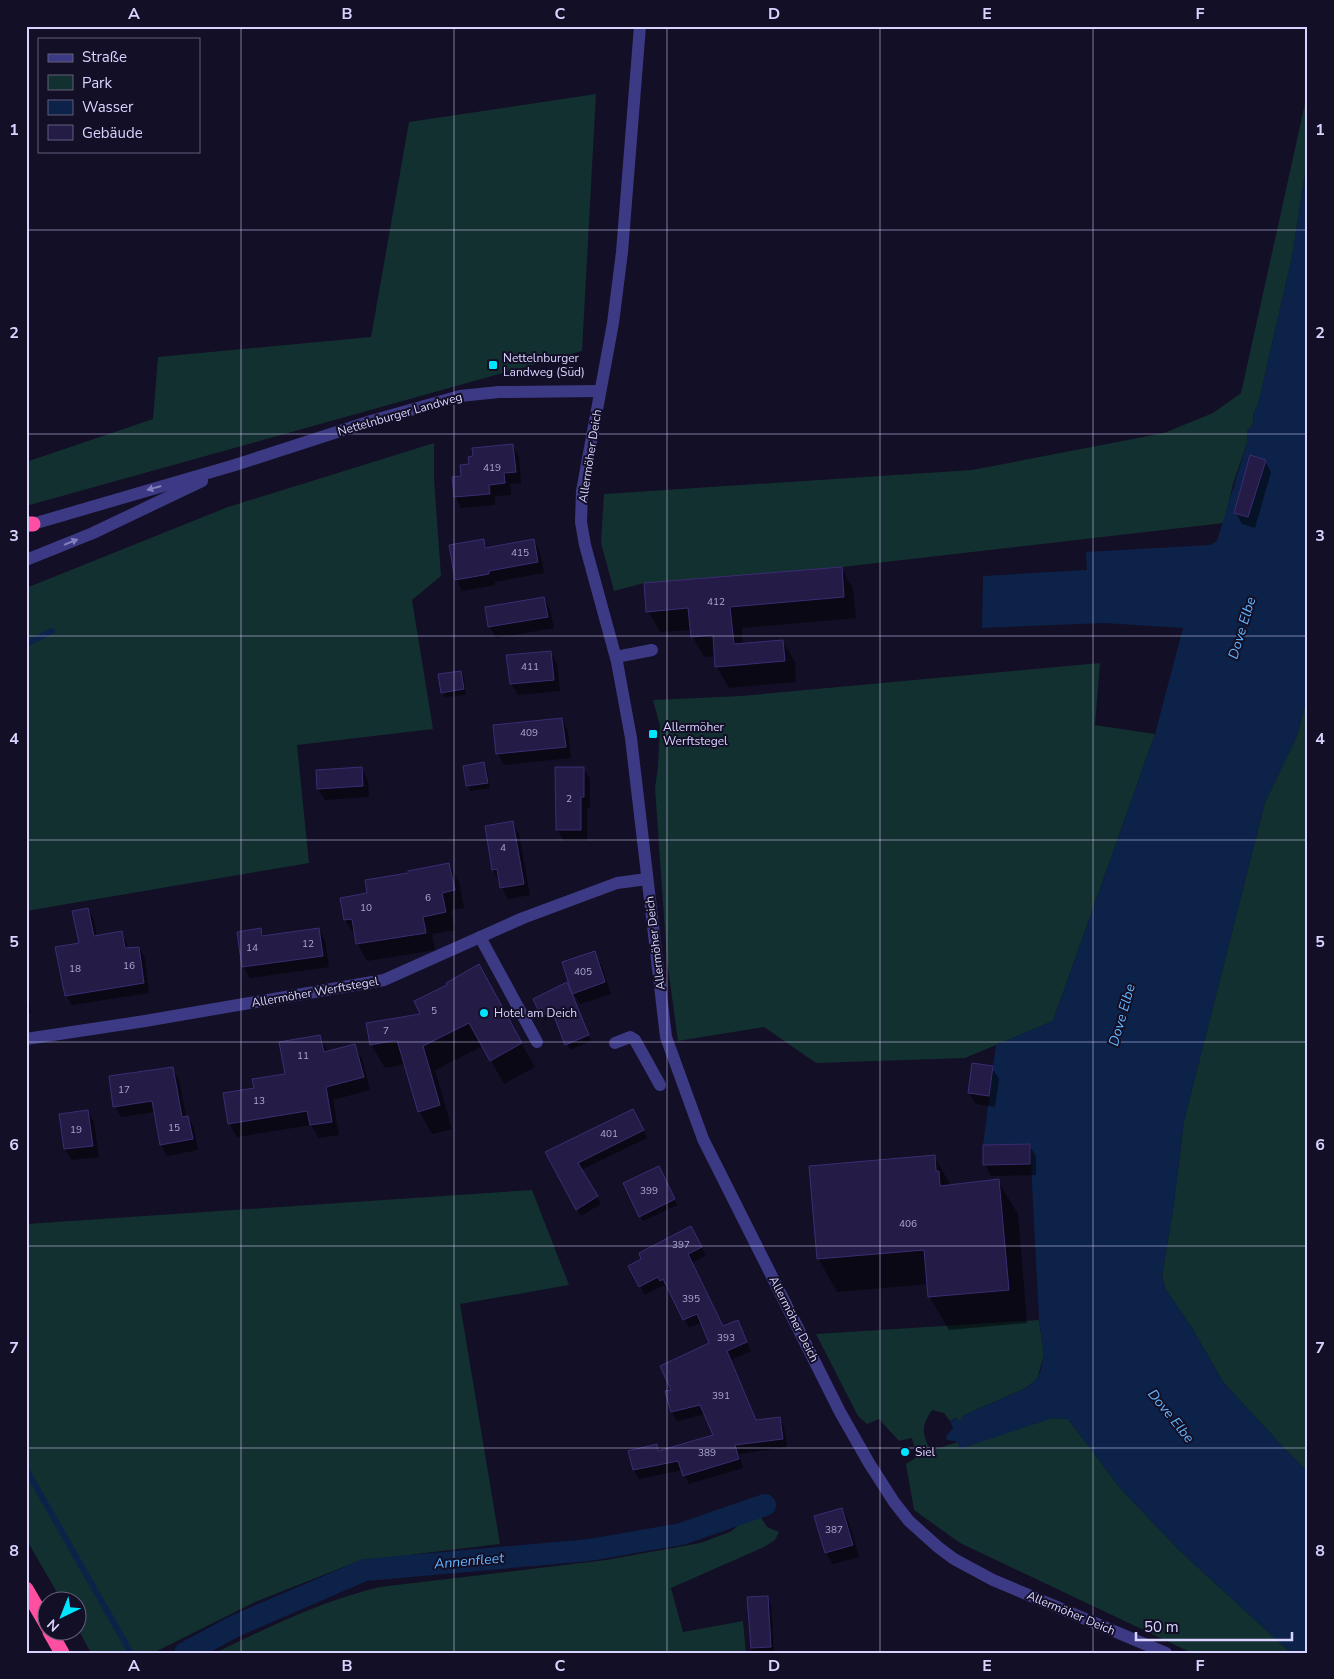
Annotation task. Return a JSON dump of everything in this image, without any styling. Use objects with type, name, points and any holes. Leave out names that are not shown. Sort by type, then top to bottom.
[{"type":"highway","points":[[26,1589],[38,1610]]},
{"type":"highway","points":[[56,1642],[62,1653]]},
{"type":"street","name":"Allermöher Deich","points":[[640,26],[622,252],[613,323],[582,491],[581,522],[585,545],[616,657],[631,738],[666,1037],[703,1139],[840,1412],[869,1463],[909,1521],[948,1555],[972,1570],[1166,1653]]},
{"type":"street","name":"Nettelnburger Landweg","points":[[28,525],[235,465],[371,421],[460,396],[500,392],[600,391]]},
{"type":"street","name":"Nettelnburger Landweg","points":[[26,560],[93,533],[235,465]]},
{"type":"street","points":[[616,657],[652,650]]},
{"type":"street","name":"Allermöher Werftstegel","points":[[26,1039],[145,1021],[384,980],[523,918],[617,883],[648,879]]},
{"type":"street","points":[[480,937],[538,1042]]},
{"type":"street","points":[[615,1043],[630,1037],[635,1040],[660,1085]]},
{"type":"green space","points":[[1308,90],[1308,155],[1292,257],[1258,405],[1253,414],[1253,423],[1247,431],[1247,443],[1233,484],[1224,523],[842,567],[644,583],[614,591],[601,543],[604,494],[972,470],[1164,433],[1213,413],[1241,393]]},
{"type":"green space","points":[[596,94],[582,351],[26,506],[26,462],[153,419],[158,357],[371,337],[409,122]]},
{"type":"green space","points":[[434,443],[434,479],[441,576],[412,600],[433,729],[297,745],[309,863],[26,911],[26,588],[228,507]]},
{"type":"green space","points":[[1100,663],[1095,725],[1155,734],[1053,1021],[965,1058],[816,1063],[764,1027],[678,1041],[667,960],[655,788],[660,726],[653,700],[741,696]]},
{"type":"green space","points":[[1308,694],[1308,1472],[1223,1382],[1192,1328],[1165,1288],[1162,1275],[1174,1203],[1184,1121],[1265,802],[1297,736]]},
{"type":"green space","points":[[532,1190],[569,1285],[460,1304],[500,1544],[359,1561],[255,1602],[153,1653],[91,1653],[85,1642],[88,1642],[88,1592],[57,1592],[26,1539],[26,1224]]},
{"type":"green space","points":[[1039,1320],[1044,1355],[1037,1379],[1024,1389],[962,1416],[963,1419],[958,1421],[956,1418],[950,1421],[944,1413],[932,1410],[924,1426],[930,1451],[958,1442],[960,1448],[1052,1418],[1068,1419],[1121,1489],[1179,1550],[1291,1653],[1192,1653],[960,1543],[914,1510],[906,1464],[917,1457],[912,1438],[899,1441],[879,1419],[867,1424],[858,1416],[816,1334]]},
{"type":"green space","points":[[757,1511],[767,1527],[779,1532],[775,1540],[764,1547],[671,1588],[683,1632],[743,1621],[746,1653],[215,1653],[275,1624],[316,1607],[380,1587],[606,1560],[700,1543],[730,1532]]},
{"type":"water","name":"Dove Elbe","points":[[1308,155],[1308,694],[1297,736],[1265,802],[1184,1121],[1174,1203],[1162,1275],[1165,1288],[1192,1328],[1223,1382],[1308,1472],[1308,1653],[1291,1653],[1179,1550],[1121,1489],[1068,1419],[1052,1418],[960,1449],[958,1442],[947,1440],[946,1436],[953,1428],[950,1421],[957,1418],[958,1421],[963,1419],[962,1416],[1024,1389],[1037,1379],[1041,1369],[1044,1355],[1039,1320],[1030,1144],[983,1145],[996,1045],[1053,1021],[1155,734],[1183,628],[1104,623],[982,628],[983,576],[1087,570],[1086,552],[1210,545],[1217,541],[1247,443],[1247,431],[1253,423],[1253,414],[1258,405],[1292,257]]},
{"type":"building","points":[[513,444],[516,472],[504,473],[505,483],[489,485],[490,494],[454,497],[452,477],[461,476],[460,465],[469,464],[468,457],[473,456],[472,448]]},
{"type":"building","points":[[1250,455],[1266,460],[1248,517],[1234,513]]},
{"type":"building","points":[[484,539],[485,548],[534,539],[538,562],[489,571],[489,574],[455,580],[449,545]]},
{"type":"building","points":[[842,567],[844,597],[730,607],[734,644],[783,640],[785,661],[715,667],[713,635],[691,637],[688,608],[646,612],[644,583]]},
{"type":"building","points":[[544,597],[548,617],[488,627],[485,607]]},
{"type":"building","points":[[551,651],[554,680],[510,684],[506,655]]},
{"type":"building","points":[[461,671],[464,689],[441,693],[438,674]]},
{"type":"building","points":[[562,718],[566,747],[496,754],[493,725]]},
{"type":"building","points":[[484,762],[488,783],[466,786],[463,766]]},
{"type":"building","points":[[362,767],[363,786],[317,789],[316,770]]},
{"type":"building","points":[[555,767],[584,767],[584,797],[581,797],[581,830],[556,830]]},
{"type":"building","points":[[513,821],[524,884],[500,888],[497,869],[492,870],[485,826]]},
{"type":"building","points":[[449,863],[455,890],[442,893],[446,912],[423,917],[426,933],[356,944],[352,919],[344,920],[340,898],[367,893],[365,880],[408,873],[408,871]]},
{"type":"building","points":[[88,908],[94,936],[122,931],[125,948],[139,947],[144,983],[65,996],[55,947],[79,943],[72,911]]},
{"type":"building","points":[[261,928],[262,936],[319,928],[323,956],[242,967],[237,932]]},
{"type":"building","points":[[595,951],[605,982],[572,994],[562,962]]},
{"type":"building","points":[[479,964],[522,1043],[490,1061],[469,1023],[423,1046],[440,1105],[418,1112],[397,1040],[370,1045],[366,1023],[420,1014],[414,1001],[447,985],[446,983]]},
{"type":"building","points":[[567,982],[589,1035],[565,1045],[552,1011],[541,1016],[533,999]]},
{"type":"building","points":[[320,1035],[324,1052],[355,1044],[364,1077],[326,1087],[332,1122],[310,1125],[307,1111],[228,1124],[223,1093],[254,1088],[252,1079],[285,1074],[279,1042]]},
{"type":"building","points":[[972,1063],[993,1066],[989,1096],[968,1093]]},
{"type":"building","points":[[173,1067],[182,1117],[188,1116],[193,1139],[160,1145],[152,1101],[113,1107],[109,1076]]},
{"type":"building","points":[[633,1109],[644,1130],[578,1163],[598,1196],[576,1210],[545,1152]]},
{"type":"building","points":[[88,1110],[93,1146],[64,1149],[59,1114]]},
{"type":"building","points":[[1030,1144],[1030,1164],[983,1165],[983,1145]]},
{"type":"building","points":[[935,1155],[936,1171],[939,1171],[940,1186],[999,1179],[1009,1290],[928,1297],[924,1250],[817,1259],[809,1166]]},
{"type":"building","points":[[659,1166],[675,1199],[639,1217],[623,1183]]},
{"type":"building","points":[[691,1226],[702,1247],[688,1254],[723,1326],[738,1320],[747,1342],[727,1351],[756,1420],[780,1417],[783,1439],[735,1445],[739,1459],[683,1476],[678,1461],[633,1470],[628,1451],[657,1444],[658,1451],[713,1435],[700,1405],[671,1412],[665,1391],[671,1390],[660,1366],[709,1343],[697,1314],[683,1320],[663,1279],[660,1281],[658,1277],[639,1287],[628,1266],[641,1259],[639,1253]]},
{"type":"building","points":[[842,1508],[853,1545],[825,1553],[814,1516]]},
{"type":"building","points":[[768,1596],[771,1647],[751,1648],[747,1597]]},
{"type":"waterway","points":[[26,644],[52,631]]},
{"type":"waterway","points":[[26,1469],[131,1653]]},
{"type":"waterway","name":"Annenfleet","points":[[185,1653],[235,1626],[365,1570],[590,1550],[681,1534],[765,1505]]},
{"type":"place","name":"Nettelnburger Landweg (Süd)","points":[[493,365]]},
{"type":"place","name":"Allermöher Werftstegel","points":[[653,734]]},
{"type":"place","name":"Hotel am Deich","points":[[484,1013]]},
{"type":"place","name":"Siel","points":[[905,1452]]}]
